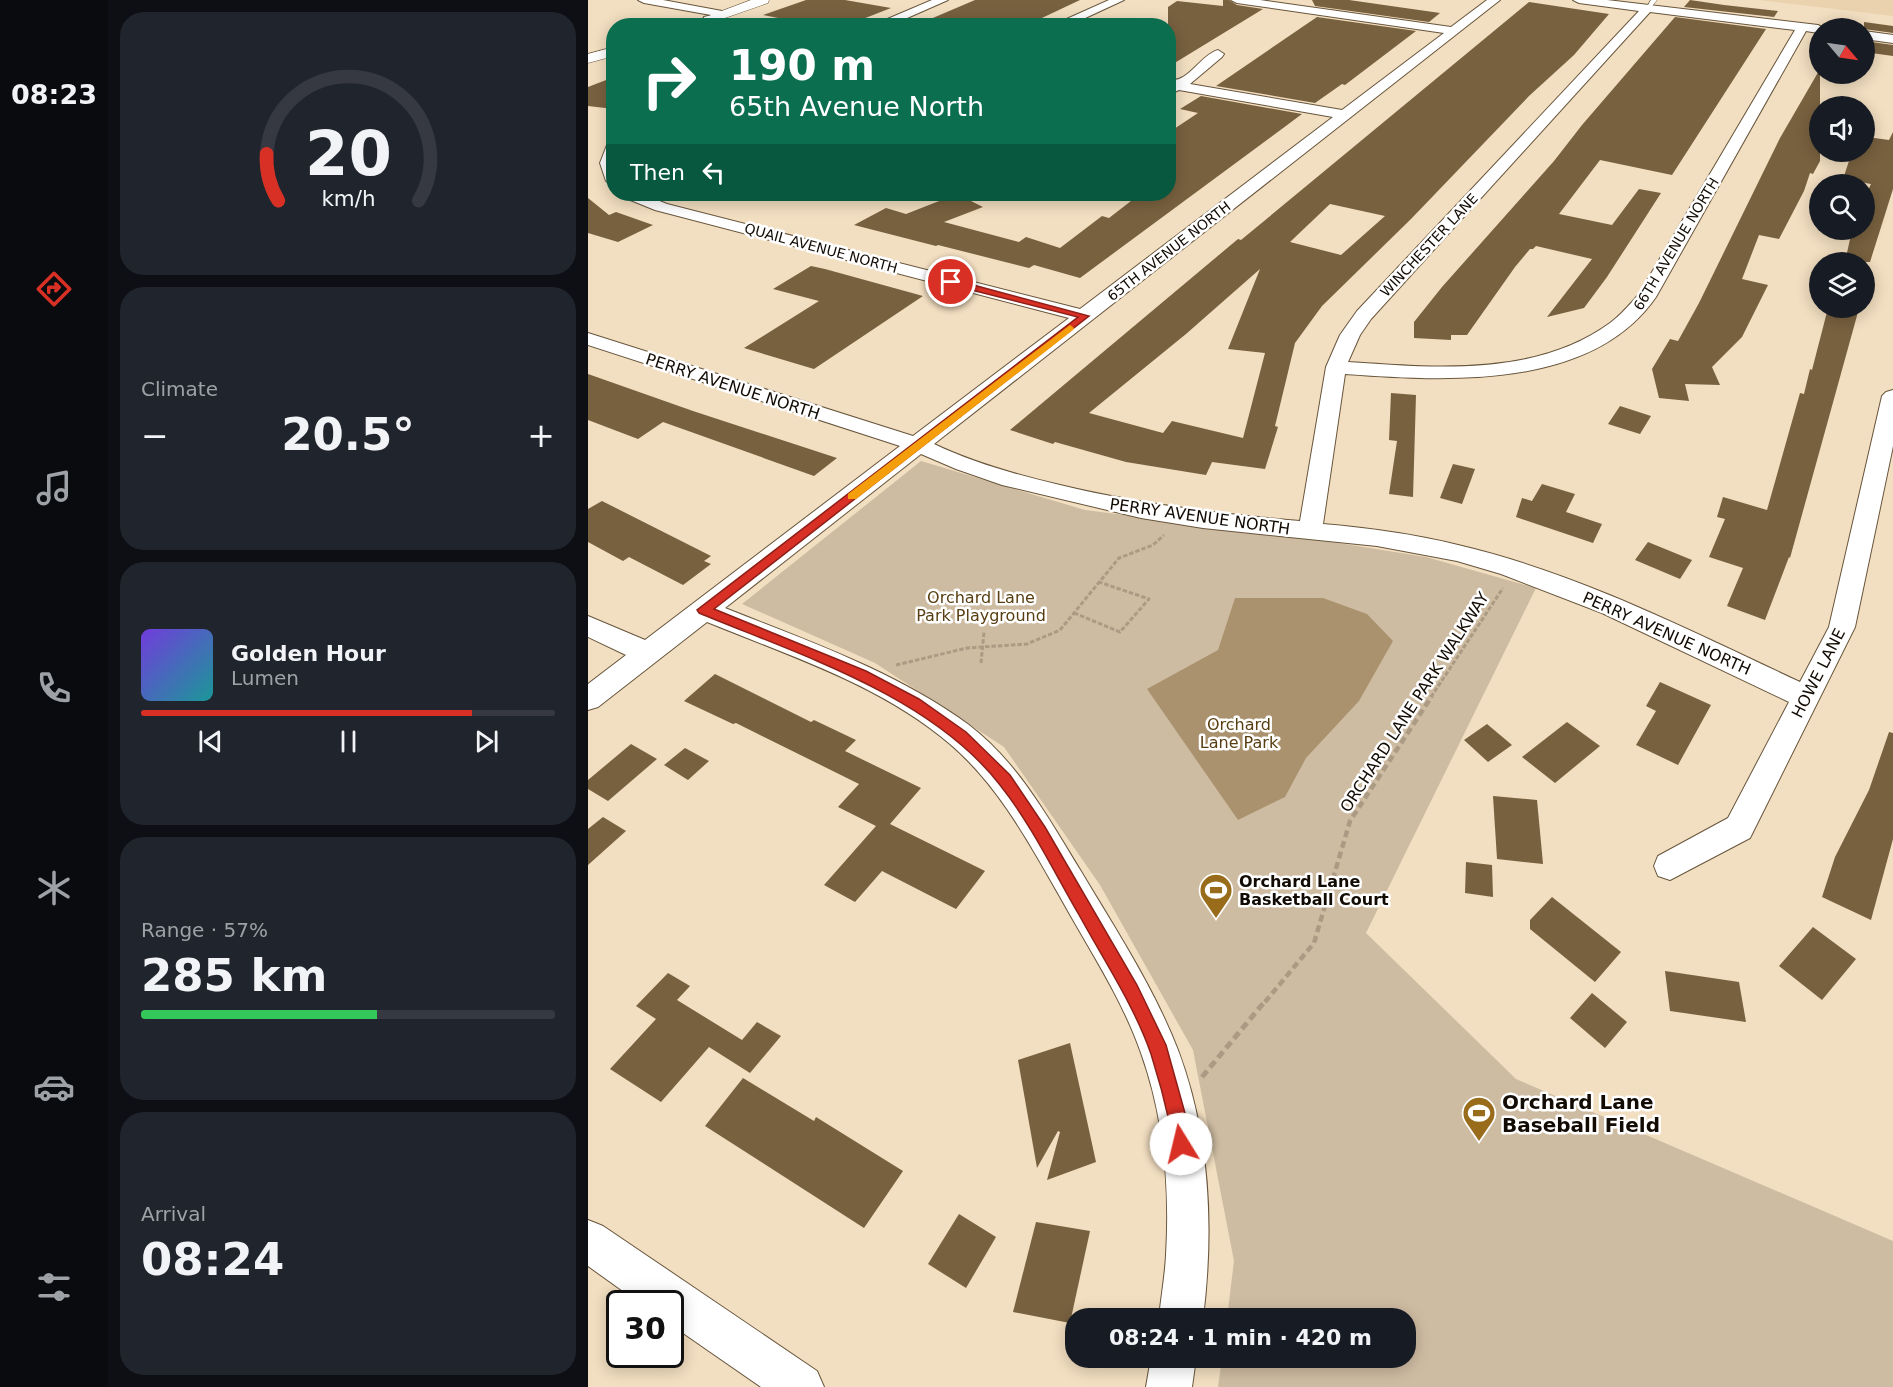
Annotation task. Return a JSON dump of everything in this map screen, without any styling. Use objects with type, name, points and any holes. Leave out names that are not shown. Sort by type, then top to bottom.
[{"type":"street","points":[[644,0],[722,14]]},
{"type":"street","points":[[711,18],[763,0]]},
{"type":"street","points":[[897,18],[942,0]]},
{"type":"street","points":[[1076,18],[1118,0]]},
{"type":"street","points":[[1237,0],[1454,31]]},
{"type":"street","name":"65TH AVENUE NORTH","points":[[588,699],[1494,0]]},
{"type":"street","points":[[1579,0],[1651,4],[1809,28]]},
{"type":"street","name":"WINCHESTER LANE","points":[[1310,532],[1336,367],[1350,334],[1364,315],[1651,4]]},
{"type":"street","name":"66TH AVENUE NORTH","points":[[1336,367],[1444,373],[1493,370],[1560,357],[1609,335],[1632,317],[1647,297],[1809,31]]},
{"type":"street","points":[[1875,37],[1893,39]]},
{"type":"street","points":[[588,59],[606,53]]},
{"type":"street","points":[[1176,84],[1218,54]]},
{"type":"street","points":[[1176,88],[1344,115]]},
{"type":"street","points":[[588,160],[606,153]]},
{"type":"street","name":"QUAIL AVENUE NORTH","points":[[646,201],[661,207],[1084,316]]},
{"type":"street","name":"PERRY AVENUE NORTH","points":[[588,339],[918,445],[939,456],[1010,480],[1089,500],[1175,516],[1406,542],[1476,557],[1544,579],[1612,607],[1806,697]]},
{"type":"street","points":[[1560,357],[1576,370]]},
{"type":"street","name":"HOWE LANE","points":[[1670,866],[1738,828],[1842,627],[1893,396]]},
{"type":"street","points":[[704,610],[861,675],[914,703],[961,736],[1004,779],[1040,831],[1131,991],[1159,1052],[1179,1124],[1188,1205],[1183,1308]]},
{"type":"street","points":[[588,626],[648,653]]},
{"type":"street","points":[[588,1241],[801,1387]]},
{"type":"street","points":[[1169,1387],[1172,1368]]},
{"type":"path","points":[[894,666],[968,648],[1027,644],[1060,630],[1119,558],[1153,545],[1171,528]]},
{"type":"path","name":"ORCHARD LANE PARK WALKWAY","points":[[1199,1081],[1314,943],[1350,821],[1508,580]]},
{"type":"path","points":[[1074,613],[1120,632],[1149,599],[1099,582]]},
{"type":"path","points":[[981,663],[984,632]]},
{"type":"shaded area","points":[[1759,0],[1893,0],[1893,16]]},
{"type":"shaded area","points":[[1235,598],[1323,598],[1367,614],[1393,641],[1359,701],[1306,758],[1285,797],[1238,820],[1147,689],[1218,650]]},
{"type":"green space","name":"Orchard Lane Park","points":[[921,461],[1085,510],[1320,540],[1426,557],[1536,588],[1366,933],[1516,1079],[1893,1241],[1893,1387],[1218,1387],[1221,1368],[1416,1368],[1416,1308],[1228,1308],[1234,1261],[1193,1050],[1100,885],[1004,747],[875,663],[742,604]]},
{"type":"building","points":[[806,0],[845,0],[891,8],[865,18],[778,18],[763,15]]},
{"type":"building","points":[[975,0],[1080,0],[1042,18],[933,18]]},
{"type":"building","points":[[1223,0],[1229,0],[1237,5],[1263,9],[1176,62],[1176,18],[1168,18],[1168,7],[1177,1],[1223,6]]},
{"type":"building","points":[[1312,0],[1349,0],[1440,13],[1429,22],[1315,6]]},
{"type":"building","points":[[1690,0],[1778,11],[1774,17],[1684,7]]},
{"type":"building","points":[[1529,2],[1609,14],[1574,55],[1529,96],[1411,219],[1322,306],[1295,343],[1275,426],[1278,427],[1265,469],[1212,462],[1206,475],[1126,462],[1055,442],[1053,444],[1010,430],[1238,239],[1241,240]],"holes":[[[1330,204],[1385,216],[1341,255],[1290,242]],[[1260,269],[1228,349],[1265,353],[1243,438],[1172,421],[1163,433],[1089,413],[1186,334]]]},
{"type":"building","points":[[1317,17],[1416,31],[1345,85],[1342,84],[1315,103],[1216,86]]},
{"type":"building","points":[[1675,17],[1766,29],[1672,175],[1600,160],[1559,214],[1612,225],[1639,189],[1661,193],[1607,277],[1584,308],[1547,317],[1592,259],[1536,246],[1530,249],[1515,267],[1467,335],[1451,335],[1451,340],[1414,338],[1414,322],[1442,287],[1554,161]]},
{"type":"building","points":[[1875,24],[1893,26],[1893,33],[1875,31]]},
{"type":"building","points":[[1875,43],[1893,45],[1893,56],[1875,54]]},
{"type":"building","points":[[606,80],[606,108],[588,106],[588,87]]},
{"type":"building","points":[[1811,84],[1820,84],[1820,96],[1809,96],[1809,162],[1819,162],[1813,174],[1809,174],[1804,191],[1779,239],[1759,235],[1742,279],[1768,285],[1742,337],[1712,367],[1720,385],[1685,384],[1689,401],[1659,398],[1652,369],[1670,339],[1678,341],[1780,138]]},
{"type":"building","points":[[1201,96],[1302,114],[1080,278],[1034,265],[1029,268],[854,225],[886,208],[906,214],[939,201],[971,201],[983,207],[944,222],[1019,242],[1026,237],[1060,248],[1102,216],[1109,218],[1131,201],[1176,201],[1176,128],[1198,113],[1180,109]]},
{"type":"building","points":[[1893,132],[1893,189],[1873,252],[1847,252],[1850,240],[1875,240],[1875,174],[1845,174],[1849,162],[1875,162],[1875,138],[1889,140]]},
{"type":"building","points":[[588,198],[609,215],[616,212],[653,225],[618,242],[588,233]]},
{"type":"building","points":[[811,266],[923,296],[814,369],[744,348],[819,301],[773,289]]},
{"type":"building","points":[[1825,318],[1856,318],[1790,558],[1765,620],[1727,606],[1743,568],[1709,557],[1725,519],[1717,517],[1723,497],[1767,510],[1800,393],[1804,394],[1810,369],[1812,370]]},
{"type":"building","points":[[588,374],[837,458],[814,476],[663,422],[638,439],[588,420]]},
{"type":"building","points":[[1391,393],[1416,395],[1413,497],[1389,494],[1397,441],[1389,440]]},
{"type":"building","points":[[1620,406],[1651,416],[1640,434],[1608,424]]},
{"type":"building","points":[[1453,464],[1475,469],[1462,504],[1440,498]]},
{"type":"building","points":[[1542,484],[1575,494],[1566,512],[1602,524],[1593,543],[1516,517],[1522,498],[1532,501]]},
{"type":"building","points":[[602,501],[711,556],[704,561],[711,564],[683,585],[629,557],[623,561],[588,542],[588,509]]},
{"type":"building","points":[[1648,542],[1692,560],[1680,579],[1635,560]]},
{"type":"building","points":[[715,674],[811,722],[814,720],[856,740],[845,751],[921,788],[890,824],[985,871],[956,909],[882,871],[855,902],[824,885],[876,826],[838,807],[859,784],[736,723],[733,724],[684,701]]},
{"type":"building","points":[[1660,682],[1711,705],[1678,765],[1636,745],[1656,711],[1646,706]]},
{"type":"building","points":[[1567,722],[1600,746],[1555,783],[1522,757]]},
{"type":"building","points":[[1487,724],[1512,745],[1488,762],[1464,740]]},
{"type":"building","points":[[1889,732],[1893,733],[1893,839],[1871,920],[1822,897],[1835,857],[1869,790]]},
{"type":"building","points":[[631,744],[657,759],[608,801],[588,789],[588,780]]},
{"type":"building","points":[[685,748],[709,761],[688,780],[664,765]]},
{"type":"building","points":[[1493,796],[1537,800],[1543,864],[1497,859]]},
{"type":"building","points":[[603,817],[626,831],[588,865],[588,829]]},
{"type":"building","points":[[1466,862],[1492,865],[1493,897],[1465,893]]},
{"type":"building","points":[[1552,897],[1621,952],[1595,982],[1530,929],[1530,920]]},
{"type":"building","points":[[1813,927],[1856,959],[1822,1000],[1779,966]]},
{"type":"building","points":[[1665,971],[1739,982],[1746,1022],[1670,1011]]},
{"type":"building","points":[[668,973],[690,986],[677,1000],[742,1040],[757,1022],[781,1036],[750,1073],[709,1047],[661,1102],[610,1069],[656,1019],[636,1006]]},
{"type":"building","points":[[1592,993],[1627,1022],[1605,1048],[1570,1018]]},
{"type":"building","points":[[1070,1043],[1096,1162],[1047,1180],[1060,1132],[1058,1131],[1037,1168],[1018,1060]]},
{"type":"building","points":[[743,1078],[814,1121],[816,1117],[903,1171],[864,1228],[705,1126]]},
{"type":"building","points":[[959,1214],[996,1237],[966,1288],[928,1264]]},
{"type":"building","points":[[1036,1222],[1090,1231],[1073,1308],[1065,1308],[1065,1322],[1013,1312]]},
{"type":"slow traffic","points":[[852,496],[1070,328]]},
{"type":"place","name":"Orchard Lane Basketball Court","points":[[1216,919]]},
{"type":"place","name":"Orchard Lane Baseball Field","points":[[1479,1142]]},
{"type":"route","points":[[951,282],[1084,316],[704,610],[861,675],[914,703],[961,736],[1004,779],[1040,831],[1131,991],[1159,1052],[1179,1124],[1181,1144]]},
{"type":"park label","name":"Orchard Lane Park Playground","points":[[981,606]]}]
